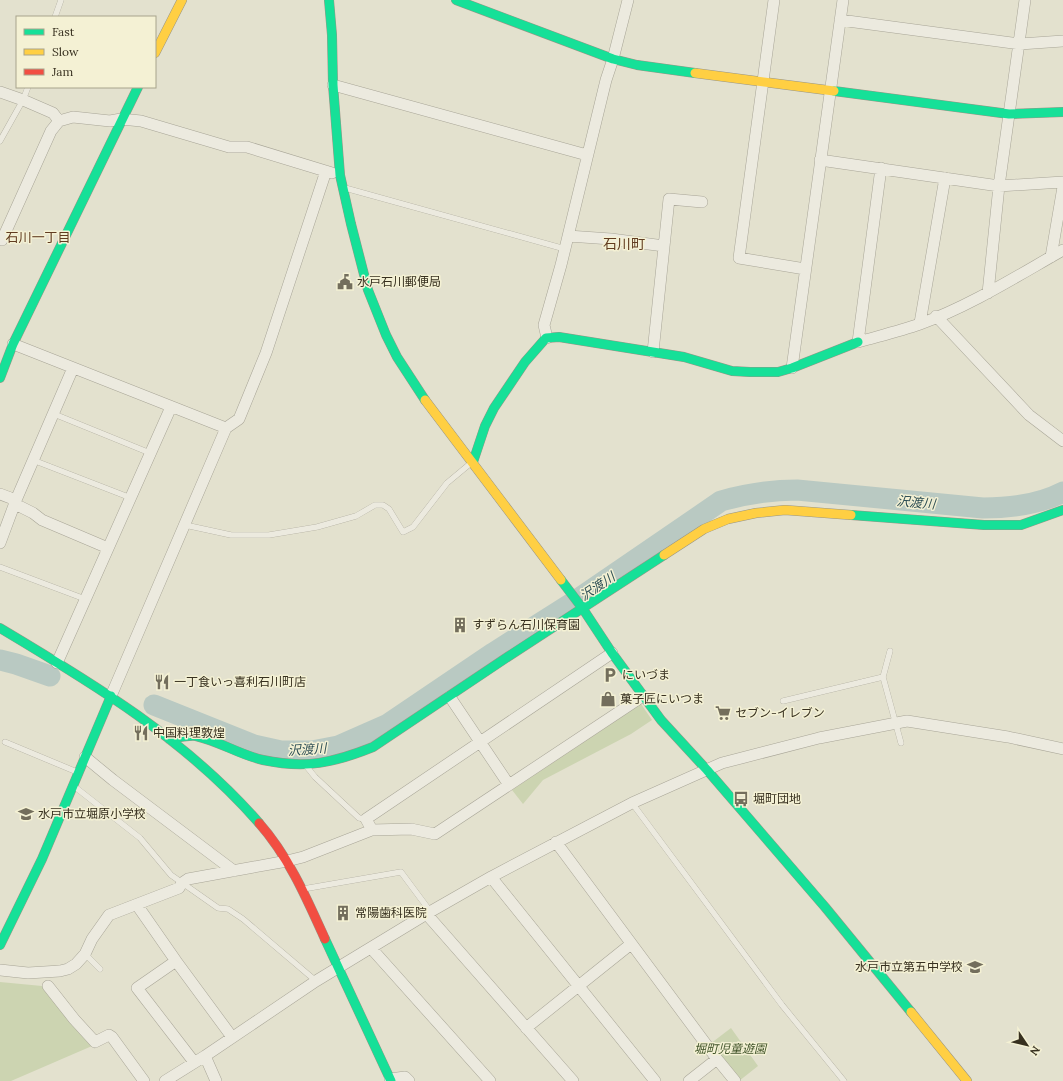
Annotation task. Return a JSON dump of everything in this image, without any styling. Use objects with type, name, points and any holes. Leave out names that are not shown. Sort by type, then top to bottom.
[{"type":"street","points":[[156,51],[182,0]]},
{"type":"street","points":[[329,0],[333,85],[340,175],[368,290],[386,335],[408,375],[570,592],[661,720],[707,770],[825,907],[967,1081]]},
{"type":"street","points":[[456,0],[613,59],[636,65],[1009,114],[1063,112]]},
{"type":"street","points":[[547,338],[544,325],[565,249],[587,155],[628,0]]},
{"type":"street","points":[[774,0],[739,258],[805,269]]},
{"type":"street","points":[[792,368],[843,0]]},
{"type":"street","points":[[988,293],[999,186],[1025,0]]},
{"type":"street","points":[[840,20],[1020,44],[1063,41]]},
{"type":"street","points":[[333,85],[587,155]]},
{"type":"street","points":[[0,378],[13,344],[138,88]]},
{"type":"street","points":[[0,92],[53,113],[59,120]]},
{"type":"street","points":[[0,238],[2,240],[51,131],[59,120],[73,117],[110,121],[122,119],[140,121],[229,147],[247,147],[340,175]]},
{"type":"street","points":[[820,160],[999,186],[1063,182]]},
{"type":"street","points":[[858,342],[881,168]]},
{"type":"street","points":[[0,945],[42,859],[226,428],[239,419],[266,353],[326,171]]},
{"type":"street","points":[[920,324],[945,178]]},
{"type":"street","points":[[1050,257],[1063,187]]},
{"type":"street","points":[[653,352],[669,199],[702,202]]},
{"type":"street","points":[[568,236],[611,239],[664,246]]},
{"type":"street","points":[[473,462],[494,406],[530,354],[547,338],[559,337],[684,357],[732,371],[778,372],[858,342],[920,324],[988,293],[1063,250]]},
{"type":"street","points":[[936,316],[1029,415],[1063,440]]},
{"type":"street","points":[[13,344],[226,428]]},
{"type":"street","points":[[0,543],[73,368]]},
{"type":"street","points":[[57,663],[171,407]]},
{"type":"street","points":[[0,495],[16,502],[42,520],[108,548]]},
{"type":"street","points":[[169,739],[195,736],[262,760],[304,764],[325,763],[373,748],[581,607],[704,529],[728,519],[756,513],[785,510],[984,525],[1021,525],[1063,510]]},
{"type":"street","points":[[0,628],[111,696],[169,739],[246,808],[275,843],[287,861],[302,889],[391,1080],[405,1077],[409,1081]]},
{"type":"street","points":[[372,830],[366,818],[612,653]]},
{"type":"street","points":[[0,970],[28,973],[68,969],[76,964],[85,954],[92,940],[109,915],[179,888],[182,883],[188,879],[287,861],[372,830],[411,829],[435,834],[643,696]]},
{"type":"street","points":[[450,697],[509,785]]},
{"type":"street","points":[[165,1081],[206,1056],[316,981],[428,913],[491,877],[632,804],[722,763],[819,738],[907,721],[1008,737],[1063,749]]},
{"type":"street","points":[[85,757],[113,780],[234,871]]},
{"type":"street","points":[[556,842],[717,1059],[735,1081]]},
{"type":"street","points":[[491,877],[656,1081]]},
{"type":"street","points":[[137,905],[232,1037]]},
{"type":"street","points":[[428,913],[430,918],[573,1081]]},
{"type":"street","points":[[526,1028],[631,944]]},
{"type":"street","points":[[371,948],[490,1081]]},
{"type":"street","points":[[176,961],[137,988],[194,1062]]},
{"type":"street","points":[[48,986],[74,1019],[95,1042],[109,1035],[112,1037],[144,1081]]},
{"type":"street","points":[[206,1056],[216,1081]]},
{"type":"street","points":[[689,1081],[717,1059]]},
{"type":"lane","points":[[55,16],[61,0]]},
{"type":"lane","points":[[0,141],[23,100],[28,88]]},
{"type":"lane","points":[[344,188],[565,249]]},
{"type":"lane","points":[[54,414],[150,453]]},
{"type":"lane","points":[[38,462],[131,498]]},
{"type":"lane","points":[[184,525],[232,535],[269,535],[317,527],[356,516],[375,505],[383,505],[389,509],[403,532],[413,527],[447,483],[473,462]]},
{"type":"lane","points":[[0,567],[85,600]]},
{"type":"lane","points":[[890,651],[883,677],[900,743]]},
{"type":"lane","points":[[783,701],[883,677]]},
{"type":"lane","points":[[5,742],[79,773]]},
{"type":"lane","points":[[304,764],[315,777],[359,818],[366,818]]},
{"type":"lane","points":[[73,786],[140,838],[171,875],[218,908],[228,909],[243,919],[316,981]]},
{"type":"lane","points":[[632,804],[782,1005],[844,1081]]},
{"type":"lane","points":[[302,889],[401,872],[427,907],[428,913]]},
{"type":"lane","points":[[85,954],[100,969]]},
{"type":"green space","points":[[641,704],[652,720],[631,734],[543,780],[523,804],[512,790]]},
{"type":"green space","points":[[0,982],[42,986],[92,1046],[11,1081],[0,1081]]},
{"type":"green space","name":"堀町児童遊園","points":[[731,1028],[758,1066],[739,1081],[710,1044]]},
{"type":"waterway","name":"沢渡川","points":[[154,705],[254,745],[281,751],[312,751],[338,746],[388,724],[493,653],[578,599],[721,501],[759,493],[797,490],[993,508],[1034,503],[1063,492]]},
{"type":"waterway","name":"沢渡川","points":[[0,660],[50,676]]},
{"type":"traffic: fast","points":[[329,0],[332,35],[333,85],[340,175],[351,224],[368,290],[386,335],[397,357],[425,400]]},
{"type":"traffic: fast","points":[[456,0],[613,59],[637,65],[695,73]]},
{"type":"traffic: fast","points":[[0,378],[13,344],[138,88]]},
{"type":"traffic: fast","points":[[834,91],[1009,114],[1063,112]]},
{"type":"traffic: fast","points":[[473,462],[485,426],[494,408],[525,362],[546,338],[559,337],[684,357],[732,371],[750,372],[778,372],[858,342]]},
{"type":"traffic: fast","points":[[851,515],[984,525],[1021,525],[1063,510]]},
{"type":"traffic: fast","points":[[169,739],[196,736],[213,741],[254,758],[278,763],[319,763],[332,761],[359,753],[373,747],[664,555]]},
{"type":"traffic: fast","points":[[561,580],[661,720],[707,770],[825,907],[911,1012]]},
{"type":"traffic: fast","points":[[0,628],[70,670],[138,715],[201,765],[231,793],[259,823]]},
{"type":"traffic: fast","points":[[0,945],[42,859],[111,696]]},
{"type":"traffic: fast","points":[[325,939],[391,1081]]},
{"type":"traffic: slow","points":[[156,51],[182,0]]},
{"type":"traffic: slow","points":[[695,73],[834,91]]},
{"type":"traffic: slow","points":[[425,400],[561,580]]},
{"type":"traffic: slow","points":[[664,555],[704,529],[728,519],[756,513],[785,510],[851,515]]},
{"type":"traffic: slow","points":[[911,1012],[967,1081]]},
{"type":"traffic: jam","points":[[259,823],[270,836],[288,864],[325,939]]},
{"type":"place","name":"水戸石川郵便局","points":[[345,282]]},
{"type":"place","name":"すずらん石川保育園","points":[[460,625]]},
{"type":"place","name":"にいづま","points":[[610,675]]},
{"type":"place","name":"一丁食いっ喜利石川町店","points":[[162,682]]},
{"type":"place","name":"菓子匠にいつま","points":[[608,699]]},
{"type":"place","name":"セブン-イレブン","points":[[723,713]]},
{"type":"place","name":"中国料理敦煌","points":[[141,733]]},
{"type":"place","name":"堀町団地","points":[[741,799]]},
{"type":"place","name":"水戸市立堀原小学校","points":[[26,814]]},
{"type":"place","name":"常陽歯科医院","points":[[343,913]]},
{"type":"place","name":"水戸市立第五中学校","points":[[975,967]]},
{"type":"district","name":"石川一丁目","points":[[38,237]]},
{"type":"district","name":"石川町","points":[[624,244]]}]
